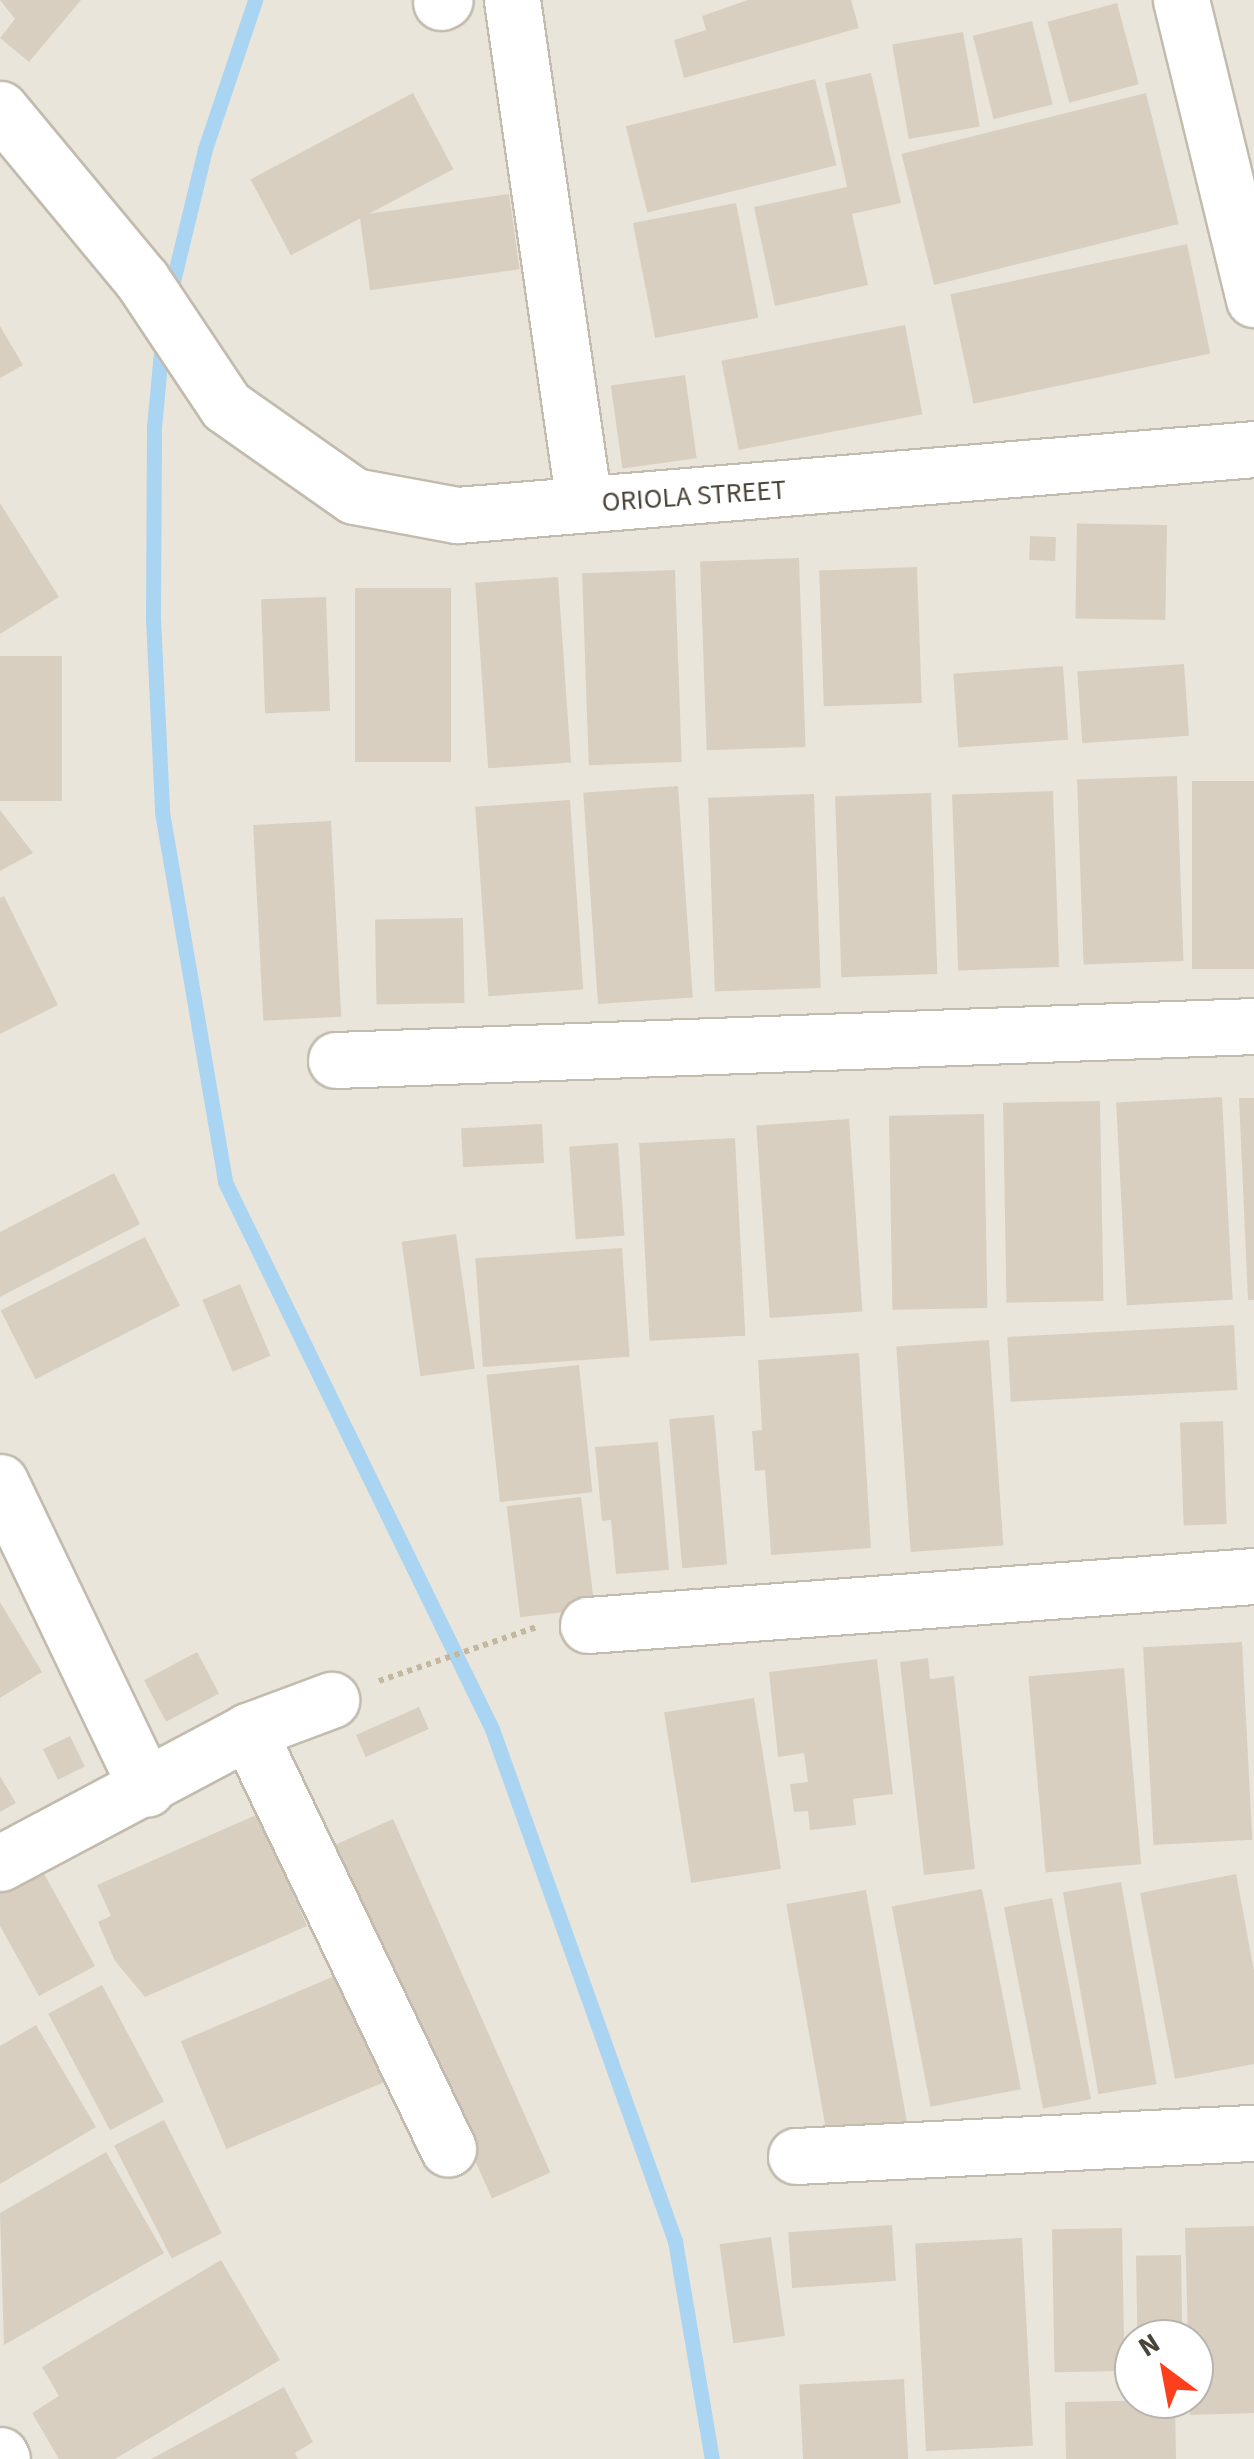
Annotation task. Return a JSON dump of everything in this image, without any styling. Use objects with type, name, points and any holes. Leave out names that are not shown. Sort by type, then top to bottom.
[{"type":"street","points":[[512,0],[584,504]]},
{"type":"street","points":[[1181,0],[1254,299]]},
{"type":"street","name":"ORIOLA STREET","points":[[0,109],[142,280],[226,406],[354,496],[457,515],[1254,448]]},
{"type":"street","points":[[336,1060],[1254,1026]]},
{"type":"street","points":[[0,1482],[147,1789]]},
{"type":"street","points":[[588,1625],[1254,1576]]},
{"type":"street","points":[[0,1863],[147,1789],[248,1730],[331,1700]]},
{"type":"street","points":[[248,1730],[448,2149]]},
{"type":"street","points":[[796,2156],[1254,2133]]},
{"type":"path","points":[[400,1673],[523,1628]]},
{"type":"shaded area","points":[[0,0],[1254,0],[1254,2459],[0,2459]]},
{"type":"building","points":[[0,0],[81,0],[29,62],[0,38],[15,19]]},
{"type":"building","points":[[748,0],[851,0],[859,28],[684,78],[674,40],[706,30],[702,16]]},
{"type":"building","points":[[1117,3],[1139,84],[1069,103],[1047,22]]},
{"type":"building","points":[[1032,21],[1053,104],[994,119],[973,36]]},
{"type":"building","points":[[963,32],[980,127],[909,139],[892,45]]},
{"type":"building","points":[[871,73],[901,203],[852,214],[868,285],[775,306],[754,207],[847,187],[825,83]]},
{"type":"building","points":[[815,79],[837,165],[647,213],[626,126]]},
{"type":"building","points":[[413,93],[453,169],[291,255],[251,179]]},
{"type":"building","points":[[1146,93],[1179,224],[934,285],[901,154]]},
{"type":"building","points":[[509,194],[520,269],[370,290],[359,215]]},
{"type":"building","points":[[736,203],[758,318],[655,338],[633,223]]},
{"type":"building","points":[[1187,244],[1210,354],[974,404],[950,294]]},
{"type":"building","points":[[905,325],[922,414],[739,450],[721,361]]},
{"type":"building","points":[[0,326],[23,365],[0,378]]},
{"type":"building","points":[[685,375],[697,458],[622,469],[611,385]]},
{"type":"building","points":[[0,503],[59,597],[0,634]]},
{"type":"building","points":[[1077,523],[1167,525],[1165,620],[1075,618]]},
{"type":"building","points":[[1030,536],[1056,537],[1055,561],[1029,560]]},
{"type":"building","points":[[799,558],[806,747],[707,750],[700,561]]},
{"type":"building","points":[[917,567],[922,703],[824,706],[819,570]]},
{"type":"building","points":[[675,570],[682,762],[589,765],[582,573]]},
{"type":"building","points":[[558,577],[571,763],[488,768],[475,583]]},
{"type":"building","points":[[355,588],[451,588],[451,762],[355,762]]},
{"type":"building","points":[[326,597],[330,711],[265,713],[261,599]]},
{"type":"building","points":[[0,656],[62,656],[62,801],[0,801]]},
{"type":"building","points":[[1184,664],[1189,736],[1082,743],[1077,671]]},
{"type":"building","points":[[1063,666],[1068,740],[958,747],[953,674]]},
{"type":"building","points":[[1177,776],[1183,961],[1084,964],[1077,779]]},
{"type":"building","points":[[1192,781],[1254,781],[1254,969],[1192,969]]},
{"type":"building","points":[[678,786],[693,997],[598,1004],[583,793]]},
{"type":"building","points":[[1053,791],[1059,967],[958,970],[952,795]]},
{"type":"building","points":[[931,793],[937,974],[841,977],[835,796]]},
{"type":"building","points":[[814,794],[821,988],[715,992],[708,798]]},
{"type":"building","points":[[570,800],[583,990],[488,996],[475,807]]},
{"type":"building","points":[[0,810],[33,853],[0,871]]},
{"type":"building","points":[[331,821],[341,1017],[263,1021],[253,825]]},
{"type":"building","points":[[4,896],[58,1005],[0,1034],[0,898]]},
{"type":"building","points":[[463,918],[464,1003],[376,1005],[375,920]]},
{"type":"building","points":[[1222,1097],[1233,1300],[1127,1305],[1116,1103]]},
{"type":"building","points":[[1239,1098],[1254,1098],[1254,1300],[1248,1300]]},
{"type":"building","points":[[1100,1101],[1103,1301],[1007,1303],[1003,1103]]},
{"type":"building","points":[[984,1114],[987,1308],[892,1310],[889,1116]]},
{"type":"building","points":[[849,1119],[862,1312],[770,1318],[756,1125]]},
{"type":"building","points":[[542,1124],[544,1163],[463,1167],[461,1128]]},
{"type":"building","points":[[735,1138],[745,1336],[649,1341],[639,1143]]},
{"type":"building","points":[[618,1143],[624,1236],[576,1239],[569,1146]]},
{"type":"building","points":[[114,1173],[140,1224],[0,1297],[0,1232]]},
{"type":"building","points":[[456,1234],[475,1369],[420,1376],[402,1242]]},
{"type":"building","points":[[145,1237],[180,1306],[36,1379],[1,1311]]},
{"type":"building","points":[[622,1248],[630,1357],[483,1367],[475,1258]]},
{"type":"building","points":[[240,1284],[270,1356],[233,1372],[202,1300]]},
{"type":"building","points":[[1234,1325],[1237,1390],[1011,1402],[1007,1337]]},
{"type":"building","points":[[989,1340],[1003,1545],[911,1552],[896,1346]]},
{"type":"building","points":[[859,1353],[871,1548],[771,1555],[765,1470],[755,1471],[752,1431],[762,1430],[758,1360]]},
{"type":"building","points":[[579,1365],[592,1492],[500,1502],[487,1375]]},
{"type":"building","points":[[714,1415],[727,1564],[682,1568],[669,1419]]},
{"type":"building","points":[[1223,1421],[1227,1524],[1184,1525],[1180,1423]]},
{"type":"building","points":[[658,1442],[669,1570],[616,1574],[611,1520],[602,1521],[595,1447]]},
{"type":"building","points":[[581,1497],[595,1608],[520,1617],[507,1506]]},
{"type":"building","points":[[0,1602],[42,1672],[0,1698]]},
{"type":"building","points":[[1242,1642],[1252,1840],[1153,1845],[1143,1647]]},
{"type":"building","points":[[197,1652],[219,1693],[166,1722],[144,1680]]},
{"type":"building","points":[[928,1658],[930,1679],[954,1676],[975,1869],[924,1875],[900,1662]]},
{"type":"building","points":[[877,1659],[893,1794],[853,1799],[856,1825],[810,1830],[808,1811],[794,1812],[790,1784],[808,1782],[804,1753],[778,1757],[769,1672]]},
{"type":"building","points":[[1124,1668],[1141,1864],[1046,1873],[1028,1676]]},
{"type":"building","points":[[754,1698],[781,1869],[691,1883],[664,1712]]},
{"type":"building","points":[[419,1707],[429,1729],[366,1757],[356,1735]]},
{"type":"building","points":[[70,1736],[85,1767],[58,1780],[43,1749]]},
{"type":"building","points":[[0,1776],[16,1803],[0,1812]]},
{"type":"building","points":[[258,1814],[307,1926],[145,1997],[115,1961],[98,1922],[111,1916],[97,1885]]},
{"type":"building","points":[[393,1819],[550,2173],[492,2199],[335,1845]]},
{"type":"building","points":[[42,1870],[95,1966],[39,1996],[0,1926],[0,1892]]},
{"type":"building","points":[[1236,1874],[1254,1971],[1254,2064],[1175,2079],[1140,1893]]},
{"type":"building","points":[[1121,1882],[1157,2084],[1098,2094],[1063,1892]]},
{"type":"building","points":[[982,1889],[1021,2089],[931,2107],[892,1907]]},
{"type":"building","points":[[866,1890],[908,2126],[828,2140],[786,1904]]},
{"type":"building","points":[[1052,1898],[1091,2099],[1043,2109],[1004,1907]]},
{"type":"building","points":[[351,1969],[397,2077],[226,2149],[181,2041]]},
{"type":"building","points":[[102,1985],[164,2102],[110,2130],[48,2014]]},
{"type":"building","points":[[36,2025],[96,2127],[0,2184],[0,2046]]},
{"type":"building","points":[[164,2120],[222,2233],[172,2259],[114,2145]]},
{"type":"building","points":[[106,2152],[164,2253],[4,2345],[0,2213]]},
{"type":"building","points":[[892,2225],[896,2281],[792,2288],[788,2232]]},
{"type":"building","points":[[1254,2226],[1254,2413],[1214,2414],[1214,2319],[1187,2319],[1185,2228]]},
{"type":"building","points":[[1122,2228],[1124,2319],[1114,2319],[1114,2371],[1055,2372],[1052,2229]]},
{"type":"building","points":[[771,2237],[785,2336],[733,2343],[720,2244]]},
{"type":"building","points":[[1022,2238],[1033,2446],[926,2451],[915,2244]]},
{"type":"building","points":[[1181,2255],[1182,2319],[1137,2319],[1136,2256]]},
{"type":"building","points":[[221,2260],[280,2360],[115,2459],[59,2459],[32,2413],[59,2396],[42,2367]]},
{"type":"building","points":[[904,2379],[908,2459],[803,2459],[799,2384]]},
{"type":"building","points":[[284,2387],[313,2442],[295,2453],[298,2459],[151,2459]]},
{"type":"building","points":[[1114,2401],[1114,2419],[1175,2419],[1176,2459],[1066,2459],[1065,2402]]},
{"type":"waterway","points":[[169,298],[205,149],[255,0]]},
{"type":"waterway","points":[[162,341],[154,428],[153,618],[162,812],[225,1182],[492,1729],[675,2241],[712,2459]]}]
